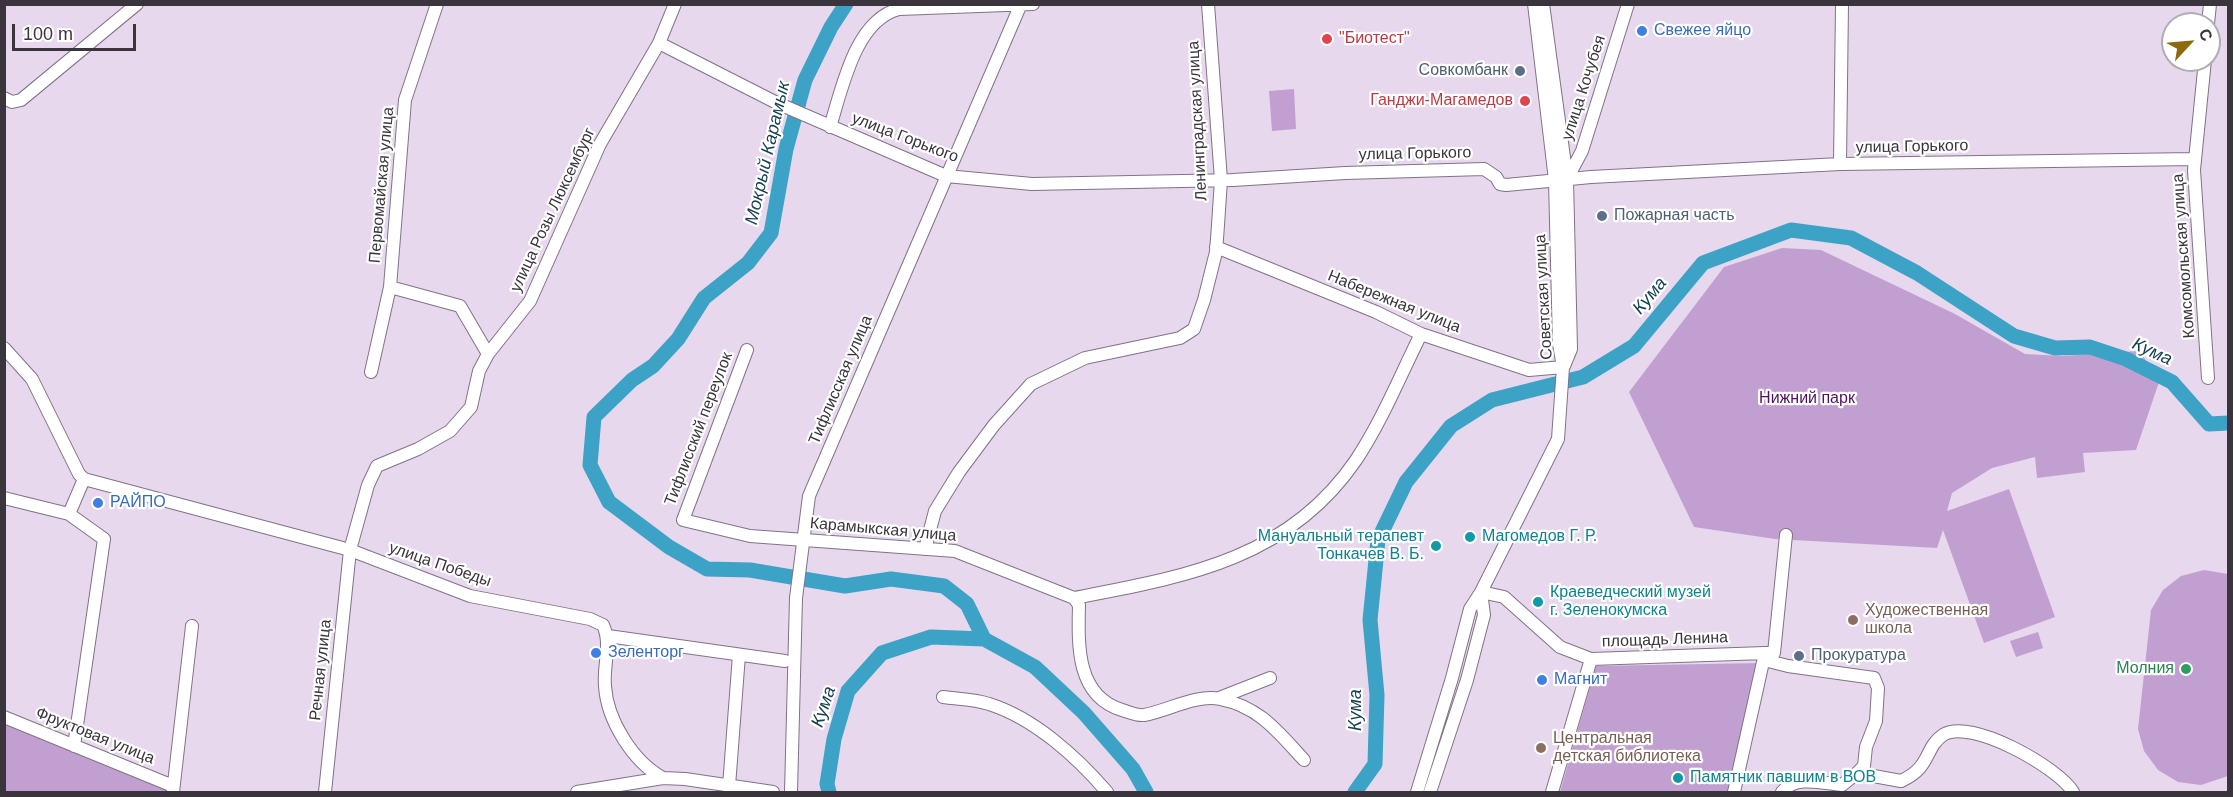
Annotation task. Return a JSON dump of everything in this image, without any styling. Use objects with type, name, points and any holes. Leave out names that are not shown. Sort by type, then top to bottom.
[{"type":"street","points":[[4,98],[12,102],[21,100],[137,4]]},
{"type":"street","name":"Первомайская улица","points":[[371,372],[390,287],[405,100],[437,4]]},
{"type":"street","name":"улица Розы Люксембург","points":[[350,550],[368,485],[377,466],[418,449],[450,431],[471,407],[479,371],[488,354],[530,301],[600,144],[659,43],[675,4]]},
{"type":"street","name":"Ленинградская улица","points":[[925,549],[935,511],[959,472],[993,424],[1031,384],[1085,358],[1180,338],[1194,329],[1204,300],[1216,247],[1221,180],[1208,4]]},
{"type":"street","name":"Советская улица","points":[[1534,4],[1561,180]]},
{"type":"street","name":"Советская улица","points":[[1543,4],[1561,180],[1571,349],[1563,367]]},
{"type":"street","name":"улица Кочубея","points":[[1561,180],[1582,151],[1628,4]]},
{"type":"street","points":[[1840,165],[1842,4]]},
{"type":"street","points":[[830,127],[855,49],[886,12],[899,9],[1025,5]]},
{"type":"street","name":"Тифлисская улица","points":[[791,792],[796,598],[809,496],[946,176],[1025,5]]},
{"type":"street","name":"улица Горького","points":[[659,43],[777,103],[946,176],[1032,184],[1221,180],[1346,172],[1484,169],[1496,177],[1500,184],[1840,165],[2194,159]]},
{"type":"street","name":"Комсомольская улица","points":[[2204,72],[2194,159],[2208,378]]},
{"type":"street","name":"Набережная улица","points":[[1216,247],[1376,312],[1421,334],[1529,370],[1563,367]]},
{"type":"street","points":[[390,287],[460,306],[488,354]]},
{"type":"street","points":[[1270,678],[1219,698],[1141,716],[1111,707],[1091,689],[1083,671],[1078,634],[1079,605],[1074,598],[1168,579],[1220,564],[1264,544],[1304,519],[1354,462],[1374,430],[1421,334]]},
{"type":"street","points":[[4,348],[32,379],[82,476],[69,514]]},
{"type":"street","name":"Тифлисский переулок","points":[[683,520],[747,350]]},
{"type":"street","points":[[1417,792],[1449,688],[1470,609],[1481,592],[1558,439],[1563,367]]},
{"type":"street","name":"улица Победы","points":[[82,476],[350,550],[470,596],[592,619],[603,625],[608,636]]},
{"type":"street","points":[[4,498],[69,514],[105,539],[74,746]]},
{"type":"street","name":"Карамыкская улица","points":[[683,520],[750,536],[955,551],[1074,598]]},
{"type":"street","points":[[1734,792],[1764,656],[1774,653],[1786,535]]},
{"type":"street","name":"Речная улица","points":[[325,792],[350,550]]},
{"type":"street","points":[[1430,792],[1467,680],[1484,615],[1481,592]]},
{"type":"street","name":"площадь Ленина","points":[[1481,592],[1504,597],[1560,647],[1591,659],[1764,656],[1788,666],[1874,678],[1878,688],[1876,721],[1866,747],[1864,766],[1857,773]]},
{"type":"street","points":[[173,789],[192,626]]},
{"type":"street","points":[[663,778],[651,772],[638,758],[615,720],[604,685],[608,636],[785,661]]},
{"type":"street","points":[[729,786],[740,655]]},
{"type":"street","points":[[1552,792],[1591,659]]},
{"type":"street","points":[[943,697],[989,704],[1029,724],[1085,766],[1107,792]]},
{"type":"street","points":[[1219,698],[1266,718],[1304,760]]},
{"type":"street","name":"Фруктовая улица","points":[[4,717],[173,789]]},
{"type":"street","points":[[1782,792],[1787,786],[1797,782],[1842,785],[1857,773],[1901,782],[1922,768],[1936,741],[1946,733],[1958,730],[1987,736],[2048,767],[2060,776],[2073,792]]},
{"type":"street","points":[[578,792],[663,778],[773,792]]},
{"type":"green space","points":[[1294,89],[1296,129],[1272,131],[1269,91]]},
{"type":"green space","name":"Нижний парк","points":[[1782,248],[1821,250],[1955,314],[2025,354],[2062,356],[2139,351],[2160,379],[2136,450],[2083,453],[2085,472],[2037,478],[2035,457],[1992,468],[1952,493],[1947,511],[2009,489],[2055,617],[1984,643],[1943,530],[1937,548],[1775,539],[1694,527],[1629,392],[1724,267]]},
{"type":"green space","name":"Молния","points":[[2204,570],[2228,574],[2228,776],[2201,785],[2178,782],[2158,770],[2144,751],[2138,729],[2151,610],[2163,590],[2181,576]]},
{"type":"green space","points":[[2038,632],[2043,648],[2016,657],[2010,641]]},
{"type":"green space","points":[[1761,663],[1733,792],[1560,792],[1596,666]]},
{"type":"green space","points":[[4,713],[169,789],[169,792],[5,792]]},
{"type":"waterway","name":"Мокрый Карамык","points":[[846,4],[831,27],[805,80],[786,149],[771,233],[748,263],[704,298],[678,339],[653,366],[632,380],[594,417],[590,465],[609,502],[669,547],[707,569],[750,570],[845,586],[891,579],[944,586],[967,604],[984,639]]},
{"type":"waterway","name":"Кума","points":[[1355,792],[1375,764],[1377,695],[1370,620],[1378,540],[1406,482],[1451,426],[1492,400],[1583,377],[1634,346],[1703,263],[1791,230],[1851,238],[1917,273],[2014,336],[2055,348],[2090,347],[2126,359],[2172,382],[2209,424],[2228,423]]},
{"type":"waterway","name":"Кума","points":[[829,792],[827,784],[834,739],[848,691],[882,653],[931,637],[984,639],[1035,667],[1084,713],[1133,769],[1146,792]]},
{"type":"place","name":"Свежее яйцо","points":[[1642,31]]},
{"type":"place","name":"\"Биотест\"","points":[[1327,39]]},
{"type":"place","name":"Совкомбанк","points":[[1520,71]]},
{"type":"place","name":"Ганджи-Магамедов","points":[[1525,101]]},
{"type":"place","name":"Пожарная часть","points":[[1602,216]]},
{"type":"place","name":"РАЙПО","points":[[98,503]]},
{"type":"place","name":"Магомедов Г. Р.","points":[[1470,537]]},
{"type":"place","name":"Мануальный терапевт Тонкачев В. Б.","points":[[1436,546]]},
{"type":"place","name":"Краеведческий музей г. Зеленокумска","points":[[1538,602]]},
{"type":"place","name":"Художественная школа","points":[[1853,620]]},
{"type":"place","name":"Зеленторг","points":[[596,653]]},
{"type":"place","name":"Прокуратура","points":[[1799,656]]},
{"type":"place","name":"Молния","points":[[2186,669]]},
{"type":"place","name":"Магнит","points":[[1542,680]]},
{"type":"place","name":"Центральная детская библиотека","points":[[1541,748]]},
{"type":"place","name":"Памятник павшим в ВОВ","points":[[1678,778]]}]
